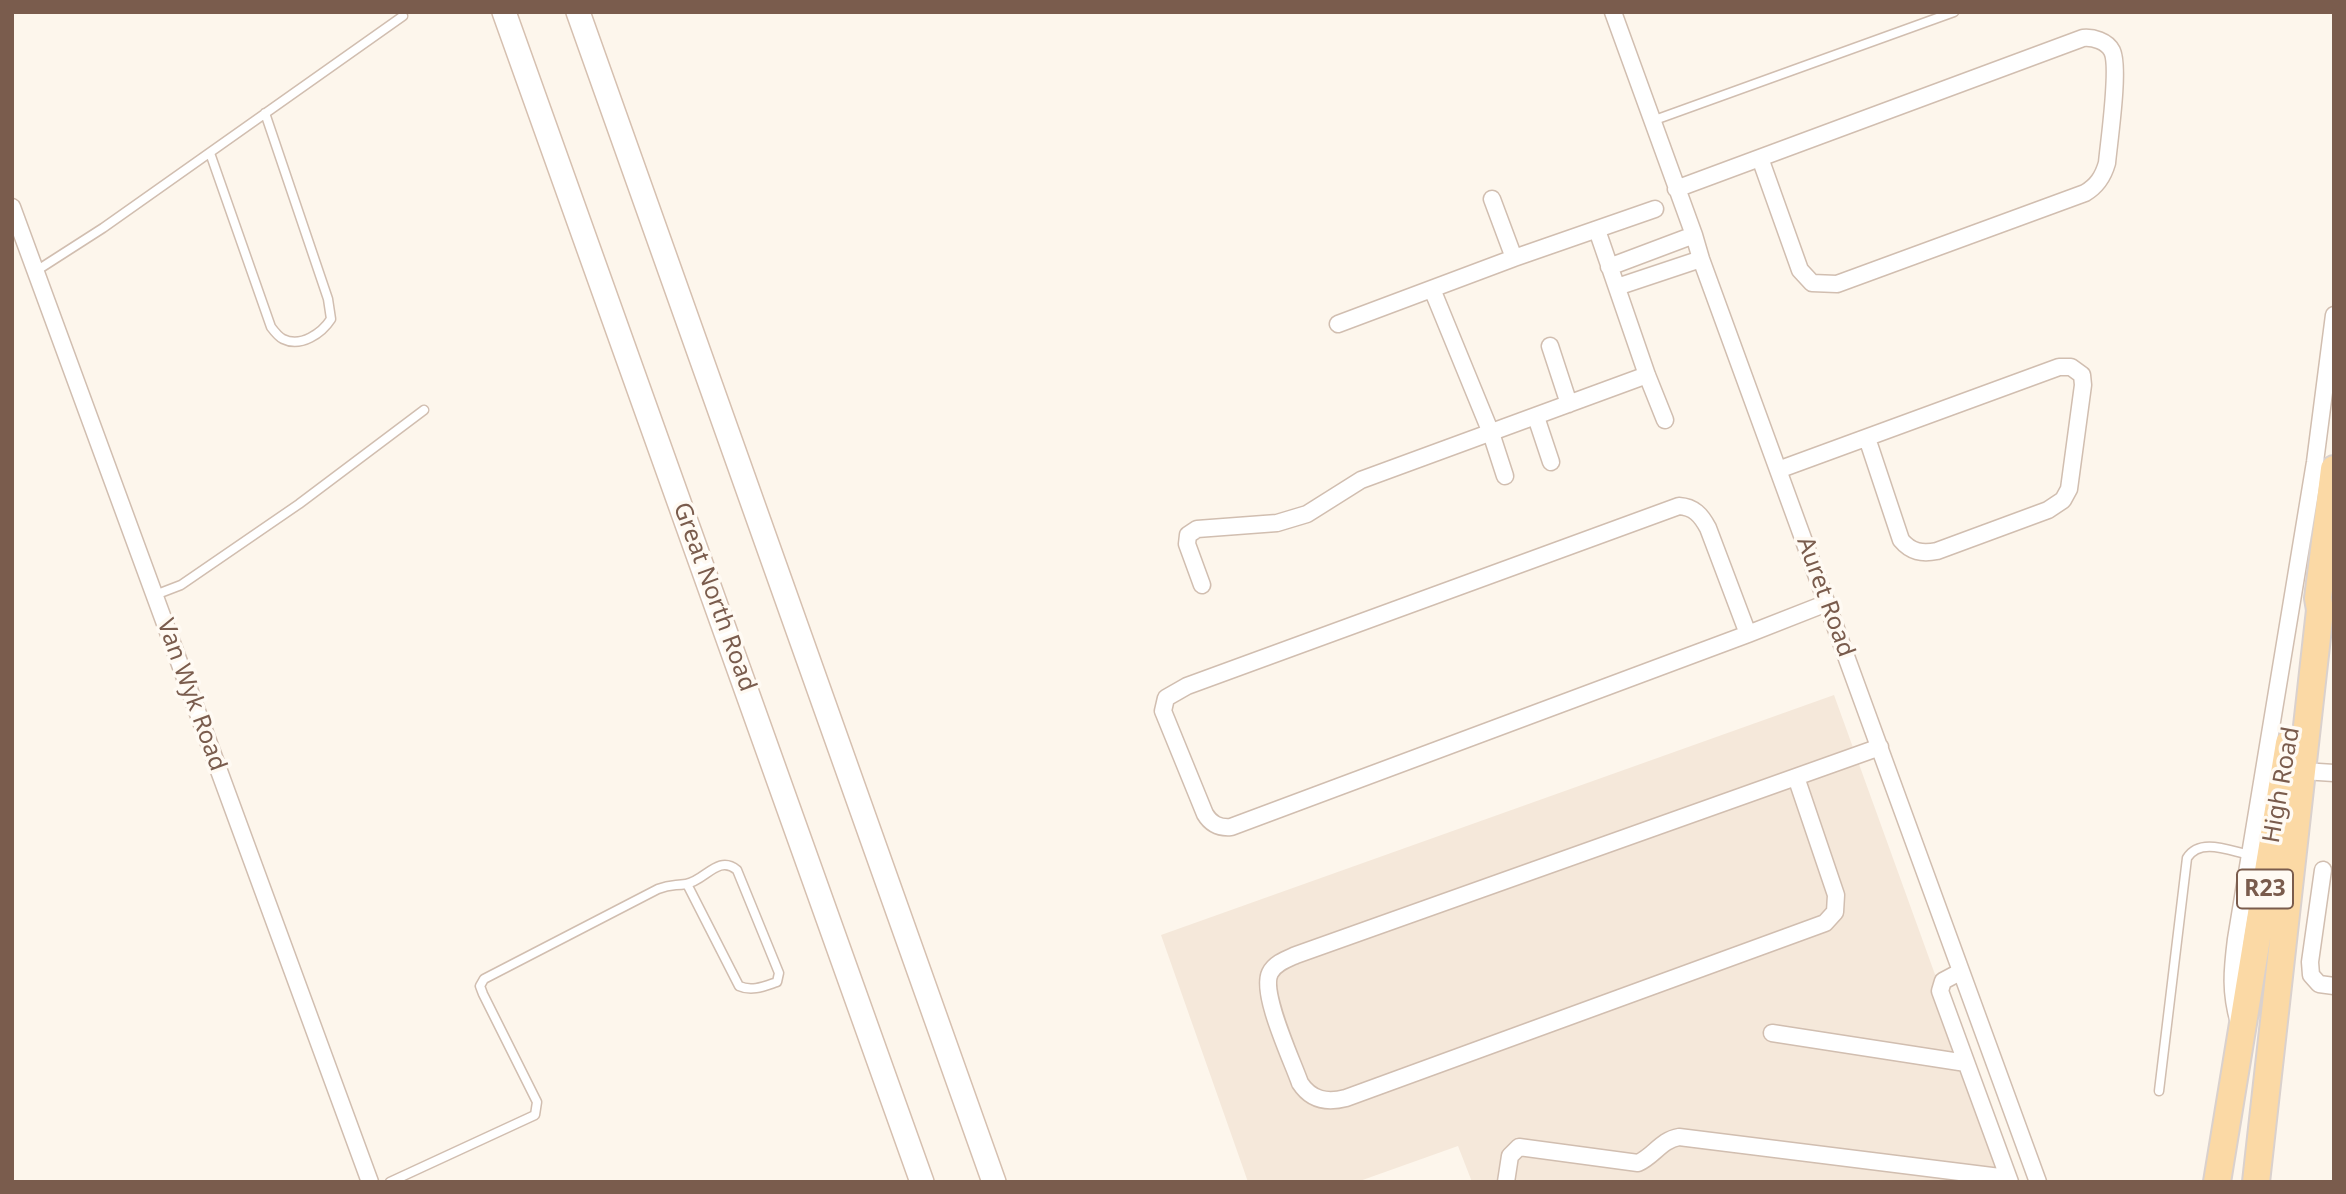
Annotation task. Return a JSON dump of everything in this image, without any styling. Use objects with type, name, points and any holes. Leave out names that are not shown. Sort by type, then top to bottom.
[{"type":"main road","name":"Great North Road","points":[[503,12],[922,1182]]},
{"type":"main road","points":[[578,12],[993,1182]]},
{"type":"main road","name":"High Road","points":[[2217,1182],[2310,620],[2318,598],[2334,469]]},
{"type":"main road","name":"High Road","points":[[2256,1182],[2303,771],[2320,610],[2318,598]]},
{"type":"street","name":"Auret Road","points":[[1613,12],[1694,235],[1700,259],[2038,1182]]},
{"type":"street","points":[[1676,189],[2083,38],[2100,40],[2113,54],[2115,71],[2107,163],[2102,176],[2091,190],[1837,284],[1812,283],[1800,270],[1760,158]]},
{"type":"street","points":[[1492,199],[1514,258]]},
{"type":"street","name":"Van Wyk Road","points":[[12,207],[370,1182]]},
{"type":"street","points":[[1338,324],[1655,209]]},
{"type":"street","points":[[1597,230],[1665,419]]},
{"type":"street","points":[[1609,267],[1694,235]]},
{"type":"street","points":[[1617,288],[1700,259]]},
{"type":"street","points":[[1432,289],[1505,476]]},
{"type":"street","points":[[2241,1029],[2233,1000],[2232,977],[2249,855],[2315,463],[2334,316]]},
{"type":"street","points":[[1549,346],[1569,404]]},
{"type":"street","points":[[1778,470],[2059,367],[2071,367],[2082,375],[2071,479],[2063,500],[2048,510],[1937,551],[1919,552],[1901,540],[1867,438]]},
{"type":"street","points":[[1202,585],[1187,544],[1188,534],[1197,529],[1277,523],[1307,514],[1361,480],[1647,375]]},
{"type":"street","points":[[1536,416],[1551,462]]},
{"type":"street","points":[[1748,634],[1708,528],[1693,509],[1679,506],[1187,686],[1166,698],[1164,711],[1205,814],[1213,824],[1226,827],[1748,634],[1827,603]]},
{"type":"street","points":[[1796,777],[1836,895],[1835,912],[1825,923],[1346,1098],[1326,1101],[1306,1091],[1300,1083],[1268,996],[1269,974],[1277,964],[1297,955],[1880,747]]},
{"type":"street","points":[[2303,771],[2334,773]]},
{"type":"street","points":[[2323,870],[2311,975],[2319,984],[2334,986]]},
{"type":"street","points":[[1506,1182],[1510,1156],[1519,1147],[1638,1163],[1664,1142],[1679,1137],[2009,1180],[1940,991],[1943,981],[1960,972]]},
{"type":"street","points":[[1772,1032],[1966,1063]]},
{"type":"lane","points":[[1652,121],[1937,15],[1954,12]]},
{"type":"lane","points":[[36,271],[103,228],[403,16]]},
{"type":"lane","points":[[210,153],[271,327],[282,339],[300,342],[324,331],[331,319],[328,299],[265,113]]},
{"type":"lane","points":[[155,595],[181,585],[299,504],[424,410]]},
{"type":"lane","points":[[2159,1091],[2187,858],[2192,850],[2204,846],[2249,855]]},
{"type":"lane","points":[[390,1182],[535,1115],[537,1102],[483,994],[480,986],[484,979],[658,889],[673,883],[687,884],[721,864],[730,865],[737,870],[779,973],[778,982],[757,989],[746,990],[739,986],[687,884]]},
{"type":"shaded area","points":[[1834,695],[2010,1182],[1472,1182],[1458,1146],[1357,1182],[1248,1182],[1161,935]]}]
